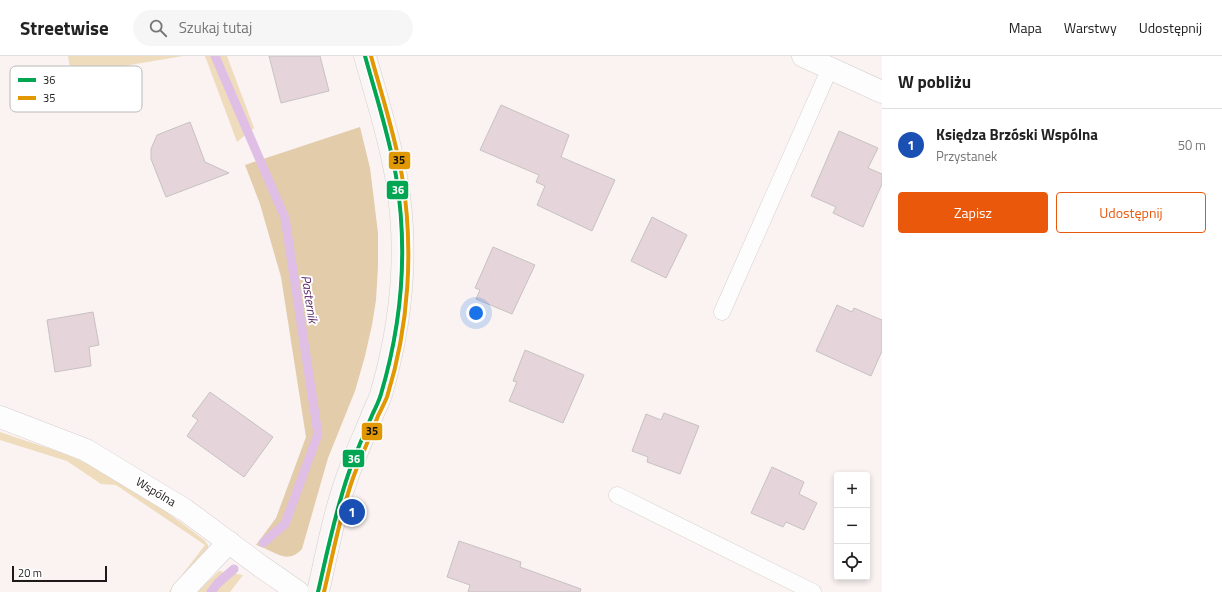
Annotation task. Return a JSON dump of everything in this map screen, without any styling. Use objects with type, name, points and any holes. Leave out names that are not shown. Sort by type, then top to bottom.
[{"type":"street","points":[[318,592],[333,522],[346,482],[382,392],[400,305],[402,283],[402,230],[396,177],[391,151],[365,56]]},
{"type":"street","points":[[803,56],[882,92]]},
{"type":"street","name":"Wspólna","points":[[0,417],[86,450],[185,510],[298,592]]},
{"type":"street","points":[[182,592],[229,542]]},
{"type":"lane","points":[[722,312],[830,68]]},
{"type":"lane","points":[[617,495],[812,592]]},
{"type":"shaded area","points":[[68,56],[183,56],[124,66],[70,66]]},
{"type":"shaded area","points":[[205,56],[227,56],[254,128],[237,142]]},
{"type":"shaded area","points":[[360,127],[370,168],[378,233],[376,300],[372,325],[355,391],[328,458],[302,549],[296,554],[285,557],[256,545],[276,518],[306,437],[281,277],[260,204],[245,165]]},
{"type":"shaded area","points":[[0,432],[66,454],[110,475],[158,506],[204,540],[208,545],[208,550],[173,592],[169,592],[205,545],[116,485],[101,484],[67,461],[0,440]]},
{"type":"shaded area","points":[[219,571],[243,575],[230,592],[197,592]]},
{"type":"building","points":[[269,56],[320,56],[329,91],[281,103]]},
{"type":"building","points":[[501,105],[569,135],[561,157],[615,180],[592,231],[537,205],[545,186],[536,182],[539,175],[480,150]]},
{"type":"building","points":[[190,122],[205,162],[229,173],[166,197],[151,159],[151,149],[157,135]]},
{"type":"building","points":[[839,131],[878,148],[868,168],[882,174],[882,184],[863,227],[833,213],[836,207],[811,196]]},
{"type":"building","points":[[652,217],[687,235],[666,278],[631,261]]},
{"type":"building","points":[[493,247],[535,265],[512,314],[476,299],[480,290],[475,288]]},
{"type":"building","points":[[837,305],[852,312],[854,308],[882,320],[882,351],[871,376],[816,351]]},
{"type":"building","points":[[93,312],[99,345],[89,347],[91,366],[55,372],[47,320]]},
{"type":"building","points":[[525,350],[584,375],[563,423],[509,401],[517,382],[513,381]]},
{"type":"building","points":[[210,392],[273,437],[244,477],[187,436],[198,420],[192,416]]},
{"type":"building","points":[[664,413],[699,426],[680,474],[647,462],[648,457],[632,451],[646,414],[661,420]]},
{"type":"building","points":[[772,467],[804,482],[799,494],[817,503],[804,530],[786,522],[783,527],[751,513]]},
{"type":"building","points":[[459,541],[521,562],[520,567],[581,589],[580,592],[468,592],[470,585],[447,577]]},
{"type":"waterway","name":"Pasternik","points":[[215,56],[285,218],[318,434],[285,524],[263,543]]},
{"type":"waterway","name":"Pasternik","points":[[211,592],[218,583],[234,569]]},
{"type":"transit line","name":"36","points":[[318,592],[343,489],[381,394],[394,340],[401,286],[402,231],[396,176],[386,131],[365,56]]},
{"type":"transit line","name":"35","points":[[324,592],[340,520],[348,492],[387,397],[405,315],[408,259],[406,204],[402,176],[392,131],[371,56]]},
{"type":"place","name":"Księdza Brzóski Wspólna","points":[[352,512]]}]
